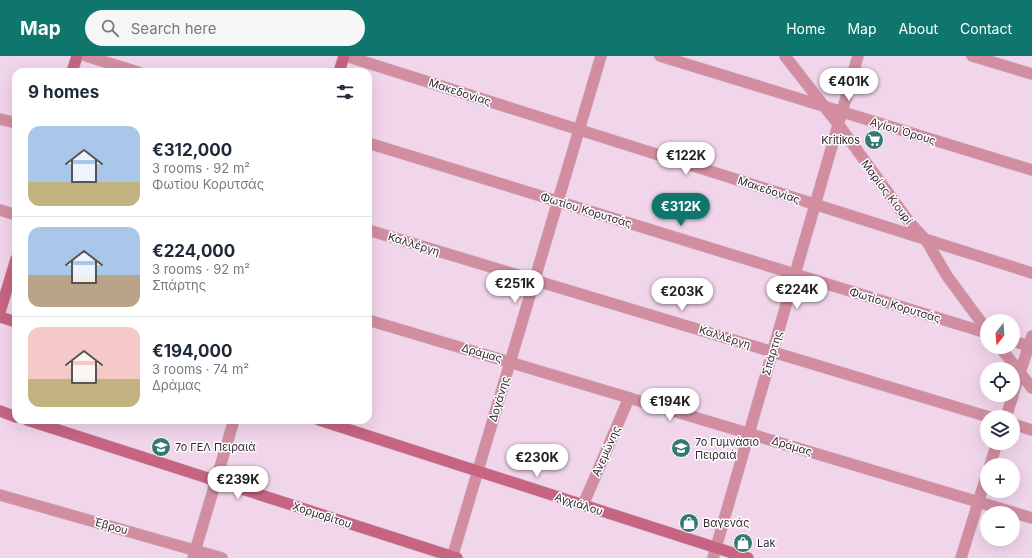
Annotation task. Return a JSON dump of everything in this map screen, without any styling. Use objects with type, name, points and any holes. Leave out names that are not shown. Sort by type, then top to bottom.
[{"type":"main road","points":[[73,68],[77,56]]},
{"type":"main road","points":[[340,68],[345,56]]},
{"type":"main road","points":[[0,312],[12,272]]},
{"type":"main road","points":[[0,317],[12,321]]},
{"type":"main road","points":[[0,412],[12,416]]},
{"type":"main road","name":"Χορμοβίτου","points":[[39,424],[453,558]]},
{"type":"main road","name":"Αγχιάλου","points":[[331,424],[583,505],[714,553],[748,558]]},
{"type":"street","points":[[86,56],[125,68]]},
{"type":"street","name":"Μακεδονίας","points":[[345,56],[1032,273]]},
{"type":"street","name":"Δογάνης","points":[[453,558],[601,56]]},
{"type":"street","name":"Αγίου Όρους","points":[[660,56],[1032,170]]},
{"type":"street","name":"Μαρίας Κιουρί","points":[[785,56],[838,124],[910,224],[926,240],[947,276],[980,321]]},
{"type":"street","name":"Σπάρτης","points":[[714,553],[858,56]]},
{"type":"street","points":[[972,56],[1032,74]]},
{"type":"street","points":[[0,119],[12,122]]},
{"type":"street","name":"Φωτίου Κορυτσάς","points":[[372,144],[980,331]]},
{"type":"street","points":[[0,210],[12,214]]},
{"type":"street","name":"Καλλέργη","points":[[372,235],[534,280],[980,414]]},
{"type":"street","name":"Δράμας","points":[[372,321],[1032,518]]},
{"type":"street","points":[[1020,342],[1031,343],[1020,373],[1032,388]]},
{"type":"street","points":[[1005,354],[1012,362]]},
{"type":"street","name":"Ανεμώνης","points":[[583,505],[630,398]]},
{"type":"street","points":[[194,554],[233,424]]},
{"type":"street","points":[[1020,426],[1032,430]]},
{"type":"street","name":"Έβρου","points":[[0,495],[194,554],[222,558]]},
{"type":"street","points":[[961,558],[980,495]]},
{"type":"place","name":"Kritikos","points":[[874,140]]},
{"type":"place","name":"7ο ΓΕΛ Πειραιά","points":[[161,447]]},
{"type":"place","name":"7ο Γυμνάσιο Πειραιά","points":[[681,448]]},
{"type":"place","name":"Βαγενάς","points":[[689,523]]},
{"type":"place","name":"Lak","points":[[743,543]]}]
